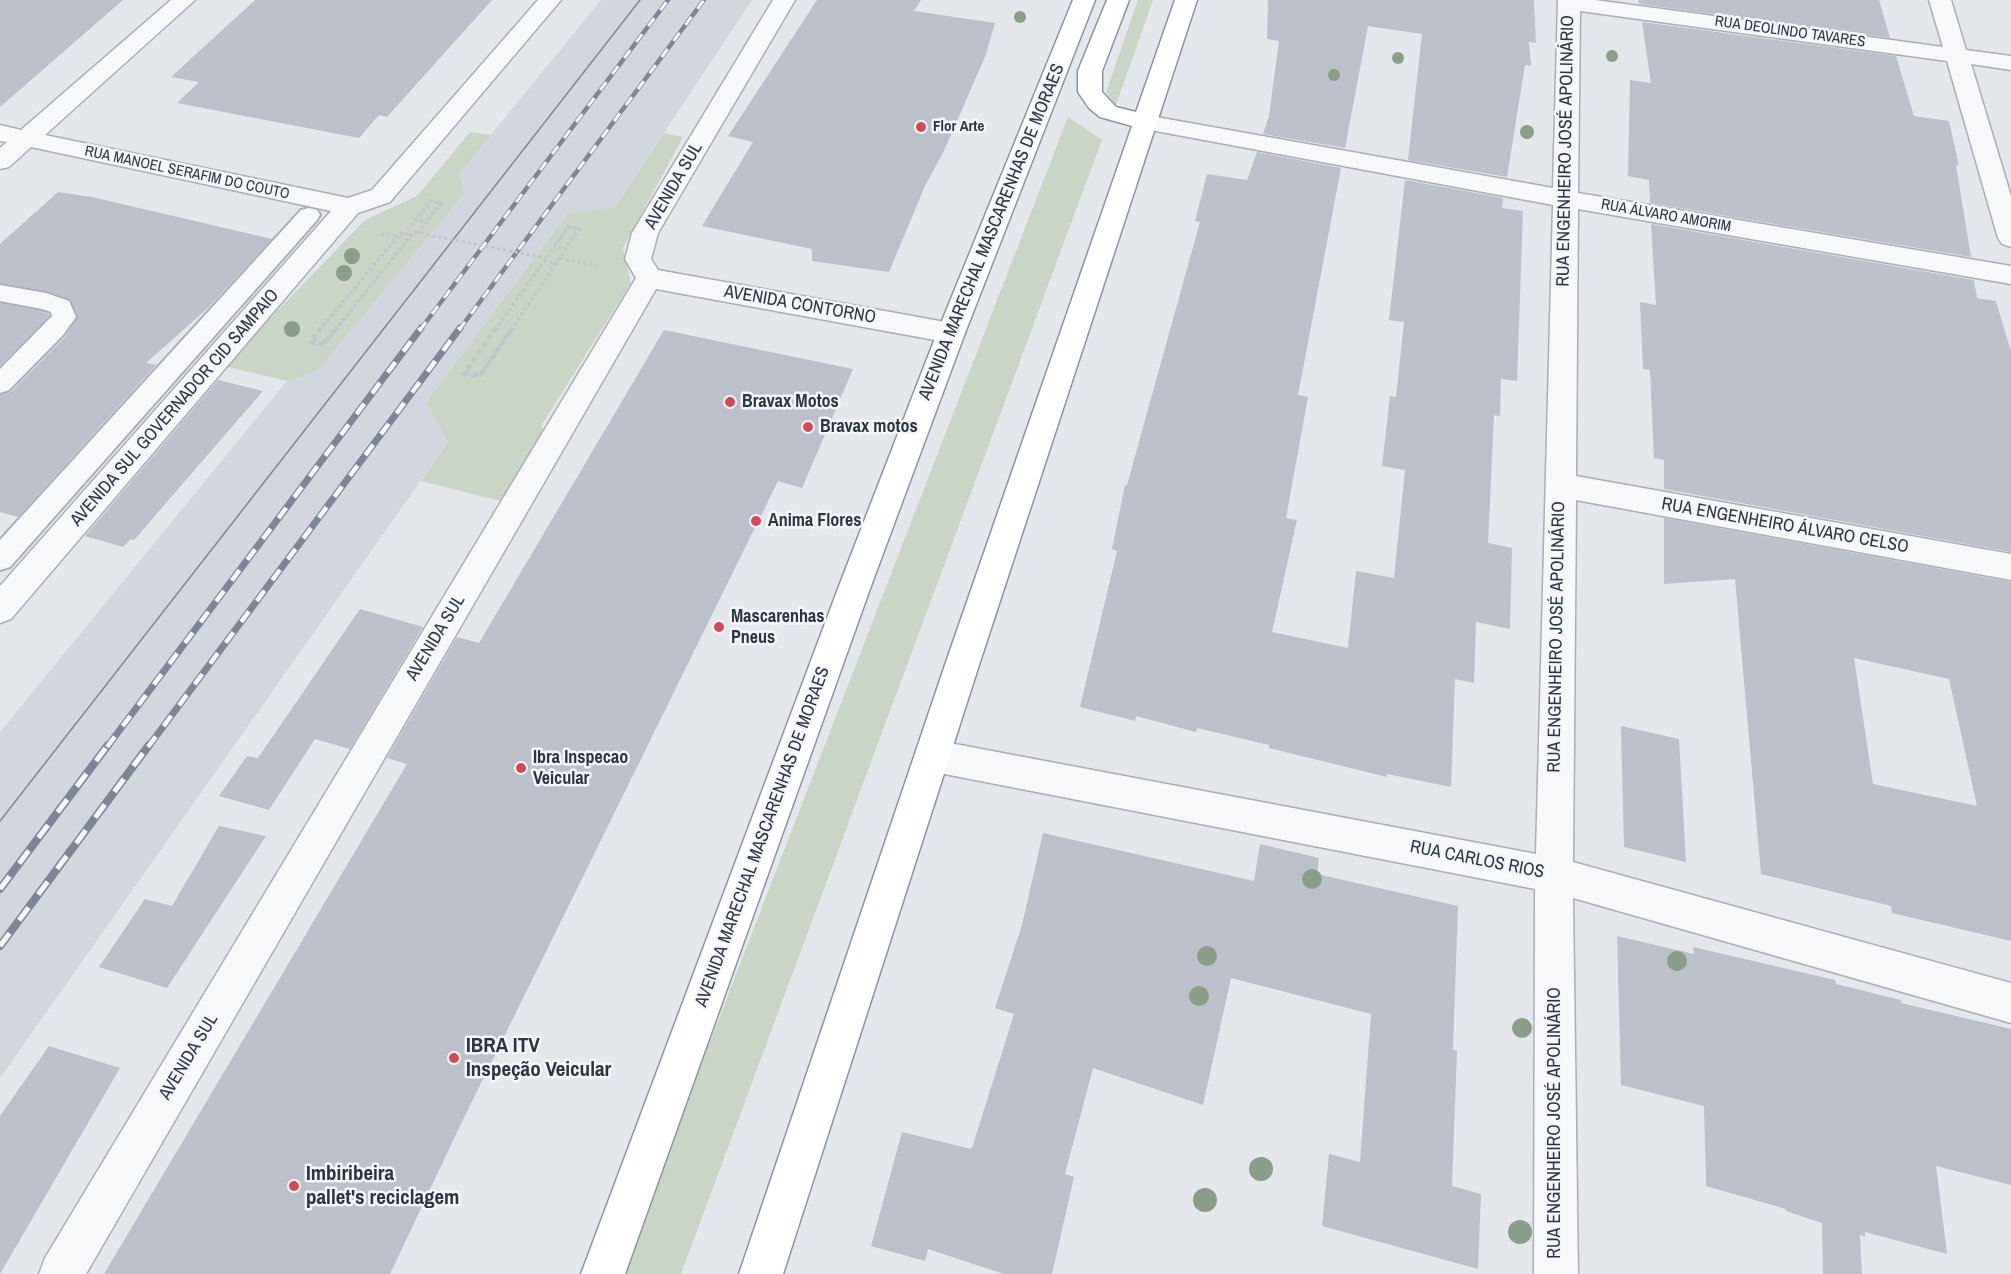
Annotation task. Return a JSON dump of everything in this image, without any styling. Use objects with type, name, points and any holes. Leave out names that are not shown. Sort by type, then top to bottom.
[{"type":"highway","name":"AVENIDA MARECHAL MASCARENHAS DE MORAES","points":[[603,1274],[951,333],[1084,0]]},
{"type":"highway","points":[[1118,0],[1090,71],[1090,92],[1097,103],[1108,112],[1145,122]]},
{"type":"highway","points":[[761,1274],[934,756],[962,665],[1186,0]]},
{"type":"street","points":[[0,161],[184,0]]},
{"type":"street","points":[[349,207],[381,196],[550,0]]},
{"type":"street","name":"AVENIDA SUL","points":[[61,1274],[649,278],[638,258],[645,232],[784,0]]},
{"type":"street","points":[[1940,0],[2011,238]]},
{"type":"street","name":"RUA DEOLINDO TAVARES","points":[[1569,1],[2011,63]]},
{"type":"street","name":"RUA ENGENHEIRO JOSÉ APOLINÁRIO","points":[[1556,1274],[1554,875],[1569,1]]},
{"type":"street","name":"RUA ÁLVARO AMORIM","points":[[1145,122],[1566,199],[2011,275]]},
{"type":"street","points":[[0,133],[26,140]]},
{"type":"street","name":"RUA MANOEL SERAFIM DO COUTO","points":[[26,140],[349,207]]},
{"type":"street","name":"AVENIDA SUL GOVERNADOR CID SAMPAIO","points":[[0,609],[349,207]]},
{"type":"street","name":"AVENIDA CONTORNO","points":[[649,278],[951,333]]},
{"type":"street","name":"RUA ENGENHEIRO ÁLVARO CELSO","points":[[1559,485],[2011,567]]},
{"type":"street","name":"RUA CARLOS RIOS","points":[[934,756],[1554,875],[2011,1003]]},
{"type":"lane","points":[[0,559],[309,215]]},
{"type":"lane","points":[[0,292],[46,301],[62,307],[64,317],[0,384]]},
{"type":"path","points":[[418,233],[442,203],[431,201],[416,220],[426,222],[441,203],[431,201],[399,237],[361,281],[332,315],[317,333],[310,342],[324,344],[332,335],[360,299],[381,272],[411,235],[399,233],[311,340],[319,341],[326,342],[414,232],[418,233],[546,258]]},
{"type":"path","points":[[546,258],[465,372],[481,375],[525,310],[556,263],[544,261],[464,374],[479,377],[506,338],[559,259],[579,229],[568,227],[555,247],[566,249],[580,229],[568,227],[546,258]]},
{"type":"shaded area","points":[[601,0],[752,0],[615,207],[568,213],[426,402],[448,442],[0,1078],[0,732],[287,381],[317,371],[459,174]]},
{"type":"green space","points":[[1138,0],[1153,0],[1116,105],[1106,92]]},
{"type":"green space","points":[[1068,117],[1102,140],[681,1274],[620,1274]]},
{"type":"green space","points":[[470,132],[491,135],[459,174],[464,193],[317,371],[287,381],[224,366],[365,220],[417,196]]},
{"type":"green space","points":[[664,133],[683,137],[623,248],[631,283],[541,426],[548,438],[508,503],[421,481],[448,442],[426,402],[568,213],[615,207]]},
{"type":"building","points":[[0,0],[123,0],[0,107]]},
{"type":"building","points":[[255,0],[492,0],[387,117],[379,115],[359,138],[177,103],[199,82],[171,77]]},
{"type":"building","name":"Flor Arte","points":[[817,0],[921,0],[914,11],[995,23],[985,57],[943,153],[925,186],[889,272],[812,261],[812,249],[702,226],[753,142],[728,136]]},
{"type":"building","points":[[1268,0],[1534,0],[1536,43],[1529,42],[1531,66],[1525,65],[1507,177],[1408,160],[1422,34],[1368,26],[1345,148],[1263,134],[1269,116],[1279,41],[1267,39]]},
{"type":"building","points":[[1638,0],[1879,0],[1890,38],[1639,4]]},
{"type":"building","points":[[1642,22],[1896,56],[1914,116],[1949,121],[1959,166],[1956,165],[1971,257],[1650,203],[1649,180],[1628,176],[1630,80],[1651,83]]},
{"type":"building","points":[[1257,152],[1341,168],[1298,395],[1308,397],[1286,518],[1297,520],[1272,632],[1348,648],[1356,571],[1394,578],[1405,470],[1382,466],[1390,396],[1396,397],[1404,322],[1389,320],[1405,180],[1503,198],[1502,208],[1523,211],[1517,381],[1501,379],[1500,416],[1494,415],[1488,543],[1512,548],[1510,629],[1476,622],[1474,683],[1455,679],[1451,787],[1387,774],[1387,777],[1197,728],[1196,732],[1136,716],[1135,721],[1080,707],[1117,551],[1112,549],[1125,485],[1127,485],[1200,222],[1195,221],[1207,174],[1247,180]]},
{"type":"building","points":[[58,192],[92,197],[272,239],[209,307],[146,363],[156,365],[18,517],[0,512],[0,395],[11,392],[65,337],[78,316],[70,299],[46,291],[0,283],[0,244]]},
{"type":"building","points":[[1651,224],[1974,280],[1977,298],[1996,301],[2011,352],[2011,552],[1664,489],[1664,460],[1654,458],[1650,370],[1643,369],[1640,302],[1656,305]]},
{"type":"building","points":[[0,303],[50,315],[0,366]]},
{"type":"building","name":"Ibra Inspecao Veicular","points":[[664,330],[853,369],[802,488],[778,481],[460,1126],[390,1274],[104,1274],[407,764],[387,758],[457,637],[479,643]]},
{"type":"building","points":[[218,380],[263,391],[134,540],[131,539],[123,547],[85,536]]},
{"type":"building","points":[[1664,518],[2011,582],[2011,941],[1892,913],[1891,906],[1761,874],[1735,579],[1664,584]],"holes":[[[1854,658],[1949,679],[1977,806],[1873,784]]]},
{"type":"building","points":[[360,609],[423,627],[350,749],[315,739],[269,810],[219,796],[247,756],[258,758]]},
{"type":"building","points":[[1621,726],[1679,739],[1686,862],[1624,847]]},
{"type":"building","points":[[219,826],[266,836],[167,988],[99,967],[145,899],[172,906]]},
{"type":"building","points":[[1043,833],[1254,881],[1260,844],[1319,858],[1317,874],[1458,906],[1453,1050],[1457,1051],[1452,1186],[1481,1194],[1478,1269],[1322,1226],[1329,1154],[1360,1162],[1371,1014],[1231,978],[1203,1105],[1093,1068],[1065,1174],[1074,1177],[1052,1274],[1004,1274],[928,1249],[925,1261],[871,1246],[902,1132],[971,1149],[973,1145],[1014,1014],[995,1008],[1022,925]]},
{"type":"building","points":[[1617,936],[1694,954],[1693,947],[1835,980],[1836,984],[1901,1000],[1901,1003],[2011,1029],[2011,1185],[1936,1166],[1947,1254],[1865,1232],[1865,1237],[1860,1235],[1862,1274],[1823,1274],[1822,1223],[1786,1211],[1786,1209],[1706,1186],[1704,1106],[1621,1085]]},
{"type":"building","points":[[49,1046],[120,1068],[0,1274],[0,1116]]},
{"type":"tram line","points":[[0,821],[640,0]]},
{"type":"railway","points":[[420,330],[668,0]]},
{"type":"railway","points":[[459,330],[704,0]]},
{"type":"railway","points":[[107,747],[421,328]]},
{"type":"railway","points":[[148,747],[460,328]]},
{"type":"railway","points":[[0,889],[108,745]]},
{"type":"railway","points":[[0,946],[149,745]]},
{"type":"place","name":"Flor Arte","points":[[921,127]]},
{"type":"place","name":"Bravax Motos","points":[[730,402]]},
{"type":"place","name":"Bravax motos","points":[[808,427]]},
{"type":"place","name":"Anima Flores","points":[[756,521]]},
{"type":"place","name":"Mascarenhas Pneus","points":[[719,627]]},
{"type":"place","name":"Ibra Inspecao Veicular","points":[[521,768]]},
{"type":"place","name":"IBRA ITV Inspeção Veicular","points":[[454,1058]]},
{"type":"place","name":"Imbiribeira pallet's reciclagem","points":[[294,1186]]}]
